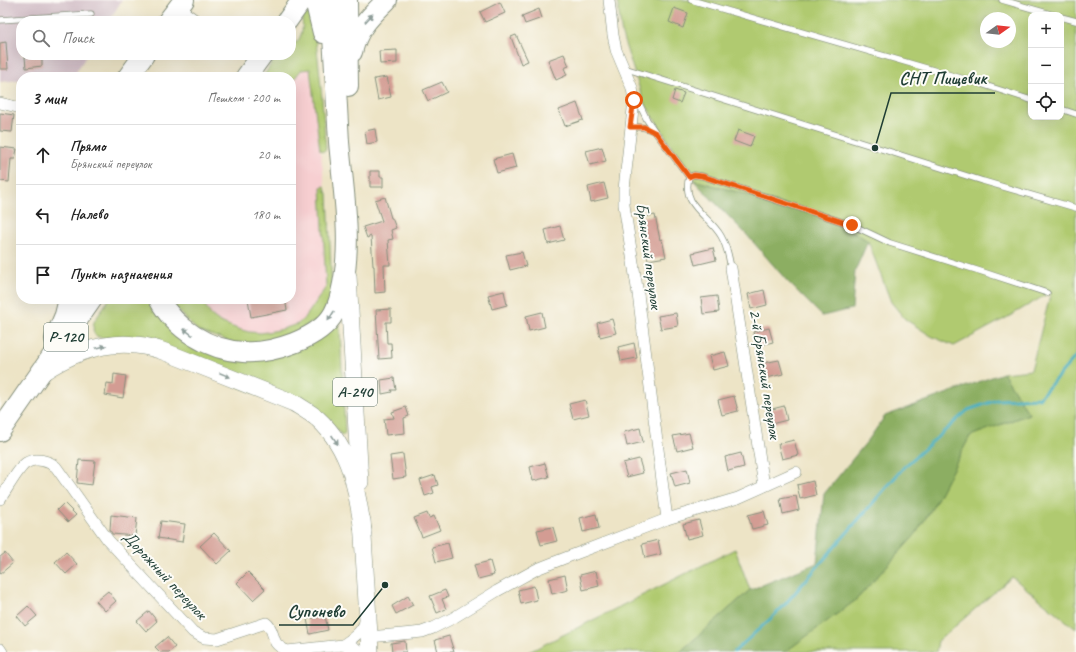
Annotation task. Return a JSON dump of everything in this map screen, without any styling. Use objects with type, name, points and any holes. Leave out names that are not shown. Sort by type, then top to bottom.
[{"type":"highway","points":[[290,16],[302,0]]},
{"type":"highway","points":[[315,0],[321,21],[336,100]]},
{"type":"highway","name":"А-240","points":[[331,0],[336,100],[347,252]]},
{"type":"highway","name":"А-240","points":[[345,218],[348,65],[347,0]]},
{"type":"highway","points":[[348,65],[358,32],[364,23],[387,0]]},
{"type":"highway","points":[[172,16],[182,2]]},
{"type":"highway","points":[[132,72],[140,60]]},
{"type":"highway","points":[[250,72],[258,60]]},
{"type":"highway","points":[[162,304],[176,322],[189,333],[216,347],[236,352],[268,351],[315,333],[333,315],[339,300],[345,273],[347,252]]},
{"type":"highway","points":[[40,374],[65,315],[68,304]]},
{"type":"highway","name":"Р-120","points":[[0,431],[89,304]]},
{"type":"main road","name":"А-240","points":[[347,252],[363,531],[367,647]]},
{"type":"main road","points":[[40,374],[57,363],[88,350],[110,344],[136,345],[175,355],[294,404],[318,419],[329,430],[346,458],[357,494],[363,531]]},
{"type":"street","name":"Брянский переулок","points":[[609,0],[616,50],[632,88],[634,100],[624,189],[624,205],[638,294],[667,519]]},
{"type":"street","points":[[0,103],[16,107]]},
{"type":"street","name":"2-й Брянский переулок","points":[[731,268],[764,486]]},
{"type":"street","name":"Дорожный переулок","points":[[0,499],[27,462],[41,460],[52,463],[108,540],[168,603],[193,632],[204,638],[217,639],[266,623],[270,626],[276,643],[280,648],[287,651],[343,645]]},
{"type":"street","points":[[343,645],[367,647],[433,628],[537,569],[667,519],[738,498],[796,472]]},
{"type":"street","points":[[343,645],[357,635],[362,629],[365,624],[367,613]]},
{"type":"lane","points":[[691,0],[978,83],[1028,99]]},
{"type":"lane","points":[[1002,0],[1044,12]]},
{"type":"lane","points":[[182,2],[196,16]]},
{"type":"lane","points":[[61,16],[91,14]]},
{"type":"lane","points":[[1064,18],[1076,22]]},
{"type":"lane","points":[[0,20],[16,19]]},
{"type":"lane","points":[[624,68],[983,181],[1076,208]]},
{"type":"lane","points":[[632,88],[647,120],[689,177],[687,186],[693,205],[715,226],[726,246],[731,268]]},
{"type":"lane","points":[[1064,110],[1076,114]]},
{"type":"lane","points":[[630,127],[644,127],[656,133]]},
{"type":"lane","points":[[689,177],[694,175],[702,176],[852,225],[890,243],[984,272],[1047,294]]},
{"type":"shaded area","points":[[0,0],[122,0],[112,16],[16,16],[16,60],[84,60],[76,72],[16,72],[16,80],[0,82]]},
{"type":"shaded area","points":[[310,68],[325,186],[321,187],[326,287],[307,315],[298,324],[279,330],[261,333],[249,332],[220,322],[211,315],[204,304],[296,304],[296,76],[301,70]]},
{"type":"green space","points":[[299,0],[309,0],[318,55],[322,93],[326,149],[324,151],[320,150],[310,69],[301,70],[296,76],[296,72],[266,72],[274,60],[296,60],[296,43],[301,33],[302,16]]},
{"type":"green space","points":[[617,0],[1076,0],[1076,629],[1012,577],[938,641],[936,652],[785,652],[856,600],[915,535],[934,505],[970,436],[1029,414],[1003,373],[1031,370],[1051,292],[954,346],[931,336],[905,319],[891,302],[868,241],[830,217],[693,180],[644,102],[622,35]]},
{"type":"green space","points":[[693,180],[830,217],[868,241],[855,271],[852,309],[822,316],[788,282],[747,235]]},
{"type":"green space","points":[[325,186],[326,192],[328,193],[332,292],[331,299],[320,319],[278,340],[241,345],[198,331],[172,304],[204,304],[211,315],[220,322],[249,332],[261,333],[279,330],[298,324],[307,315],[326,287],[321,187]]},
{"type":"green space","points":[[106,304],[157,304],[220,355],[338,324],[340,329],[345,433],[343,436],[332,424],[114,337],[98,337],[94,332],[94,322]]},
{"type":"green space","points":[[1003,373],[1029,414],[970,436],[934,505],[915,535],[856,600],[785,652],[680,652],[750,590],[817,563],[824,494],[869,439],[885,416]]},
{"type":"green space","points":[[735,549],[750,590],[680,652],[529,652]]},
{"type":"building","points":[[500,2],[505,13],[485,22],[480,12]]},
{"type":"building","points":[[674,8],[688,13],[683,28],[669,22]]},
{"type":"building","points":[[539,9],[542,18],[525,24],[522,16]]},
{"type":"building","points":[[516,35],[528,61],[521,64],[511,37]]},
{"type":"building","points":[[6,42],[8,69],[0,69],[0,43]]},
{"type":"building","points":[[397,50],[397,63],[380,64],[379,51]]},
{"type":"building","points":[[564,54],[569,66],[564,68],[567,75],[556,80],[548,60]]},
{"type":"building","points":[[25,60],[42,60],[42,66],[26,68]]},
{"type":"building","points":[[387,77],[391,97],[378,100],[374,79]]},
{"type":"building","points":[[442,82],[447,92],[428,101],[423,90]]},
{"type":"building","points":[[675,90],[684,93],[680,103],[672,100]]},
{"type":"building","points":[[577,103],[583,120],[565,126],[559,110]]},
{"type":"building","points":[[0,113],[14,115],[12,132],[0,131]]},
{"type":"building","points":[[375,129],[377,142],[367,144],[365,131]]},
{"type":"building","points":[[738,130],[754,136],[750,147],[734,141]]},
{"type":"building","points":[[0,147],[16,149],[15,159],[11,159],[9,182],[0,181]]},
{"type":"building","points":[[602,147],[606,161],[590,165],[586,151]]},
{"type":"building","points":[[512,154],[516,168],[497,173],[493,159]]},
{"type":"building","points":[[370,171],[380,171],[380,177],[383,177],[383,187],[370,187]]},
{"type":"building","points":[[604,183],[608,198],[591,202],[588,187]]},
{"type":"building","points":[[385,197],[391,218],[396,228],[391,230],[393,239],[388,240],[390,265],[384,265],[385,292],[375,293],[371,236],[367,238],[363,227],[382,221],[375,200]]},
{"type":"building","points":[[655,215],[660,240],[662,239],[666,257],[648,260],[643,232],[641,233],[638,218]]},
{"type":"building","points":[[560,226],[564,240],[548,244],[545,230]]},
{"type":"building","points":[[713,248],[716,260],[695,265],[692,253]]},
{"type":"building","points":[[522,252],[526,266],[510,270],[506,255]]},
{"type":"building","points":[[764,290],[767,305],[751,309],[748,294]]},
{"type":"building","points":[[504,291],[507,305],[492,309],[488,295]]},
{"type":"building","points":[[717,296],[719,312],[703,314],[701,298]]},
{"type":"building","points":[[249,304],[286,304],[287,310],[251,317]]},
{"type":"building","points":[[391,309],[391,322],[386,322],[387,343],[391,343],[392,358],[379,359],[376,310]]},
{"type":"building","points":[[542,312],[545,327],[529,331],[526,316]]},
{"type":"building","points":[[676,313],[678,326],[661,329],[658,316]]},
{"type":"building","points":[[612,319],[616,333],[600,337],[597,323]]},
{"type":"building","points":[[769,328],[773,342],[757,346],[753,332]]},
{"type":"building","points":[[634,343],[637,358],[621,361],[618,347]]},
{"type":"building","points":[[725,352],[729,366],[713,370],[709,356]]},
{"type":"building","points":[[779,360],[783,374],[767,378],[763,363]]},
{"type":"building","points":[[114,374],[126,376],[123,398],[105,395],[107,383],[113,384]]},
{"type":"building","points":[[394,378],[396,390],[391,390],[392,392],[382,394],[381,380]]},
{"type":"building","points":[[734,396],[738,411],[722,415],[718,400]]},
{"type":"building","points":[[585,400],[589,415],[573,419],[569,404]]},
{"type":"building","points":[[784,406],[787,420],[771,424],[768,410]]},
{"type":"building","points":[[406,407],[409,416],[404,418],[405,433],[386,435],[384,419],[394,418],[392,412]]},
{"type":"building","points":[[640,428],[643,442],[627,446],[624,432]]},
{"type":"building","points":[[689,433],[693,447],[677,451],[673,436]]},
{"type":"building","points":[[794,440],[798,455],[782,459],[778,444]]},
{"type":"building","points":[[741,453],[744,467],[728,471],[725,457]]},
{"type":"building","points":[[403,454],[406,477],[393,479],[390,456]]},
{"type":"building","points":[[639,459],[643,473],[627,477],[623,463]]},
{"type":"building","points":[[79,460],[95,461],[92,485],[77,483]]},
{"type":"building","points":[[545,463],[549,477],[533,481],[530,467]]},
{"type":"building","points":[[687,469],[690,483],[675,487],[671,473]]},
{"type":"building","points":[[435,475],[438,485],[432,487],[434,493],[425,496],[420,480]]},
{"type":"building","points":[[813,481],[816,495],[800,499],[797,485]]},
{"type":"building","points":[[796,496],[799,510],[783,514],[780,499]]},
{"type":"building","points":[[64,503],[76,515],[68,522],[57,510]]},
{"type":"building","points":[[764,511],[768,525],[752,529],[748,515]]},
{"type":"building","points":[[427,513],[429,518],[434,516],[440,530],[422,537],[414,518]]},
{"type":"building","points":[[596,514],[599,528],[583,532],[580,518]]},
{"type":"building","points":[[111,515],[137,518],[135,536],[112,534],[110,530]]},
{"type":"building","points":[[699,520],[703,535],[687,539],[683,524]]},
{"type":"building","points":[[161,521],[185,524],[182,542],[158,538]]},
{"type":"building","points":[[553,527],[557,541],[541,545],[537,530]]},
{"type":"building","points":[[214,533],[231,551],[217,564],[200,546]]},
{"type":"building","points":[[658,540],[661,554],[645,558],[642,544]]},
{"type":"building","points":[[448,543],[452,558],[436,562],[432,547]]},
{"type":"building","points":[[66,552],[77,564],[66,574],[55,562]]},
{"type":"building","points":[[5,553],[13,563],[0,574],[0,557]]},
{"type":"building","points":[[490,561],[494,575],[478,579],[474,565]]},
{"type":"building","points":[[596,571],[599,586],[583,590],[580,575]]},
{"type":"building","points":[[248,572],[265,589],[253,600],[237,583]]},
{"type":"building","points":[[565,575],[568,590],[552,594],[549,579]]},
{"type":"building","points":[[534,586],[537,600],[521,604],[518,590]]},
{"type":"building","points":[[445,590],[448,597],[442,599],[446,609],[437,613],[430,596]]},
{"type":"building","points":[[108,591],[116,601],[105,611],[96,601]]},
{"type":"building","points":[[408,596],[413,605],[396,614],[392,606]]},
{"type":"building","points":[[28,606],[37,616],[25,626],[17,616]]},
{"type":"building","points":[[149,611],[157,621],[146,631],[137,621]]},
{"type":"building","points":[[325,616],[328,630],[310,634],[307,619]]},
{"type":"building","points":[[449,636],[454,652],[438,652],[435,640]]},
{"type":"building","points":[[167,637],[175,647],[169,652],[160,652],[155,647]]},
{"type":"building","points":[[405,641],[406,652],[392,652],[391,643]]},
{"type":"waterway","points":[[734,652],[780,610],[904,467],[968,410],[997,400],[1039,398],[1076,356]]},
{"type":"place","name":"СНТ Пищевик","points":[[875,148]]},
{"type":"place","name":"Супонево","points":[[385,585]]},
{"type":"route","points":[[634,100],[630,127],[644,127],[656,133],[689,177],[694,175],[702,176],[852,225]]}]
